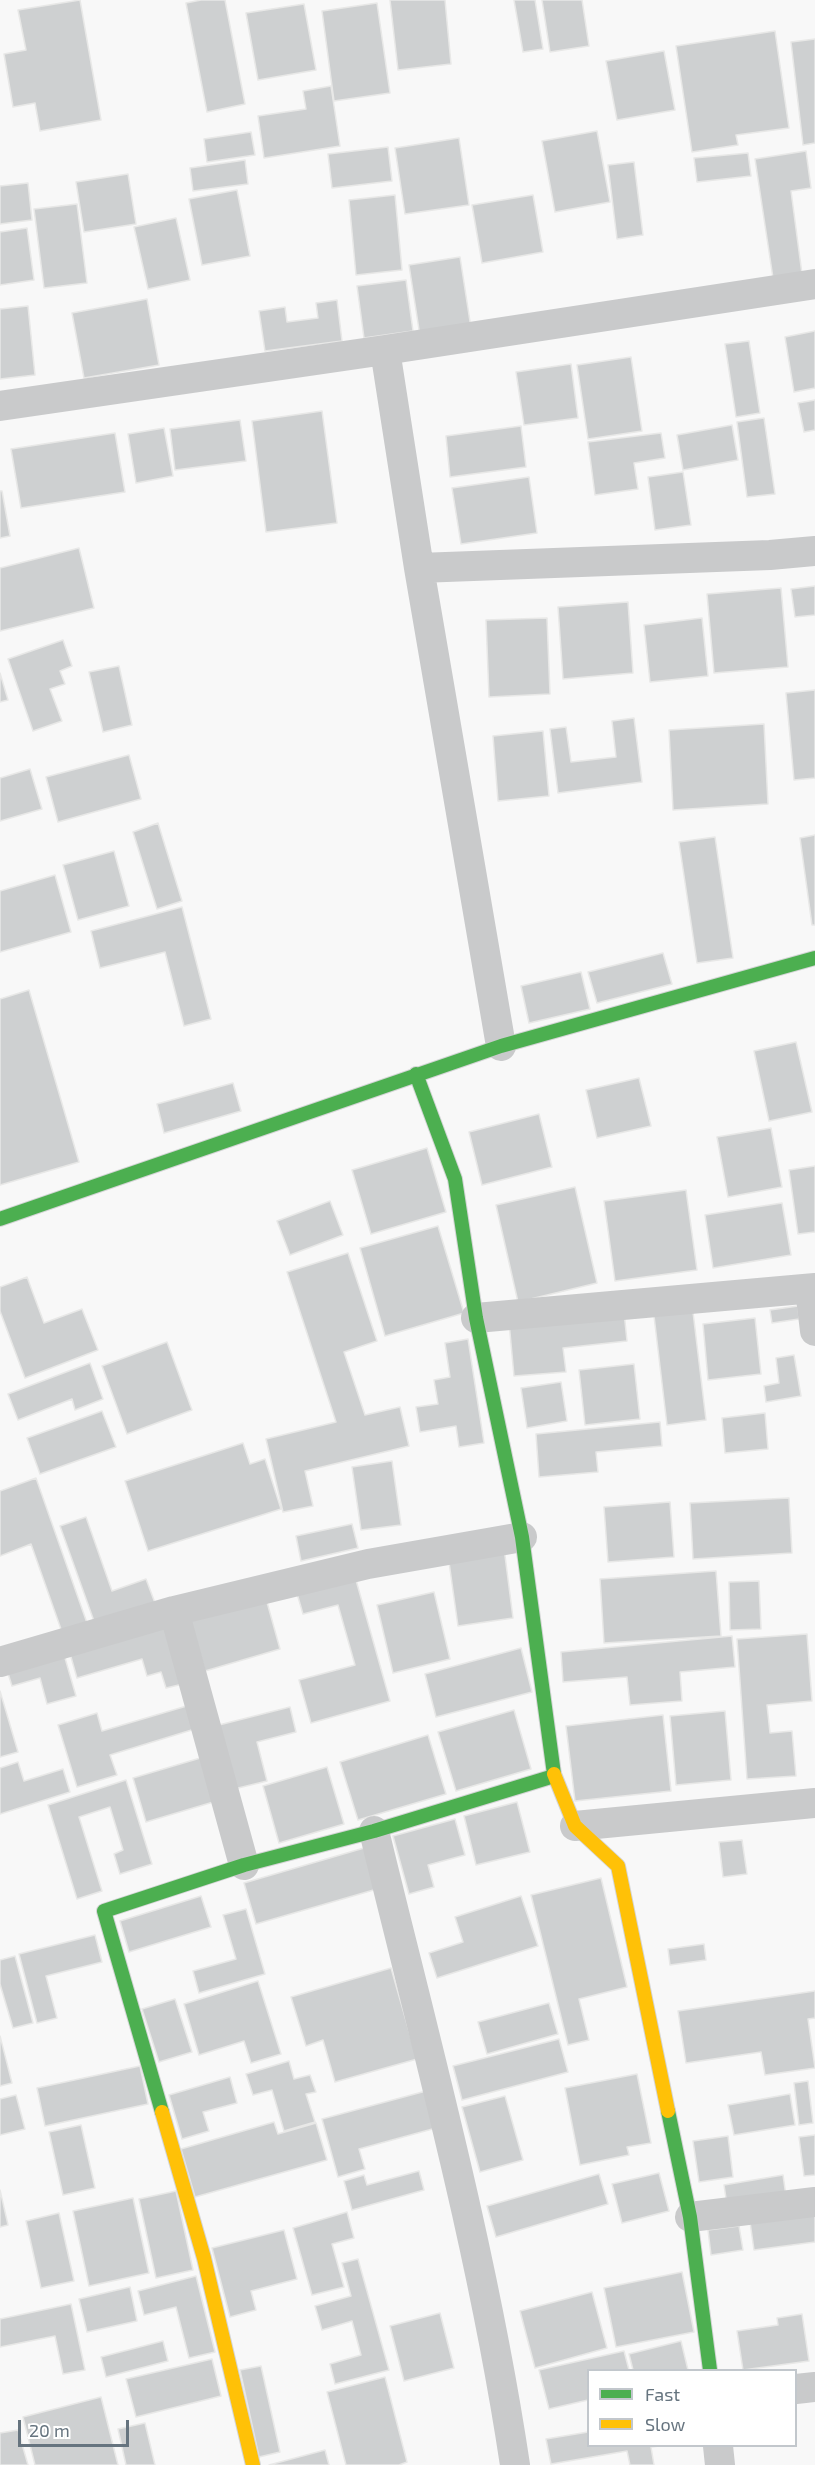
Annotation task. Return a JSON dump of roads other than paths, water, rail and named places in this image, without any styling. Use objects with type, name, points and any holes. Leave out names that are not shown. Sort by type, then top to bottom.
[{"type":"street","points":[[0,406],[815,284]]},
{"type":"street","points":[[385,350],[419,568],[501,1046]]},
{"type":"street","points":[[419,568],[770,555],[815,551]]},
{"type":"street","points":[[0,1219],[501,1046],[815,958]]},
{"type":"street","points":[[416,1074],[455,1179],[476,1318],[522,1537],[554,1776],[575,1826],[618,1866],[690,2217],[710,2369]]},
{"type":"street","points":[[476,1318],[812,1288],[815,1331]]},
{"type":"street","points":[[0,1662],[174,1611],[368,1564],[522,1537]]},
{"type":"street","points":[[174,1611],[244,1865]]},
{"type":"street","points":[[253,2465],[204,2258],[104,1911],[244,1865],[374,1831],[554,1776]]},
{"type":"street","points":[[575,1826],[815,1803]]},
{"type":"street","points":[[374,1831],[475,2250],[507,2412],[515,2465]]},
{"type":"street","points":[[690,2217],[815,2202]]},
{"type":"street","points":[[797,2389],[815,2387]]},
{"type":"street","points":[[718,2447],[720,2465]]}]
